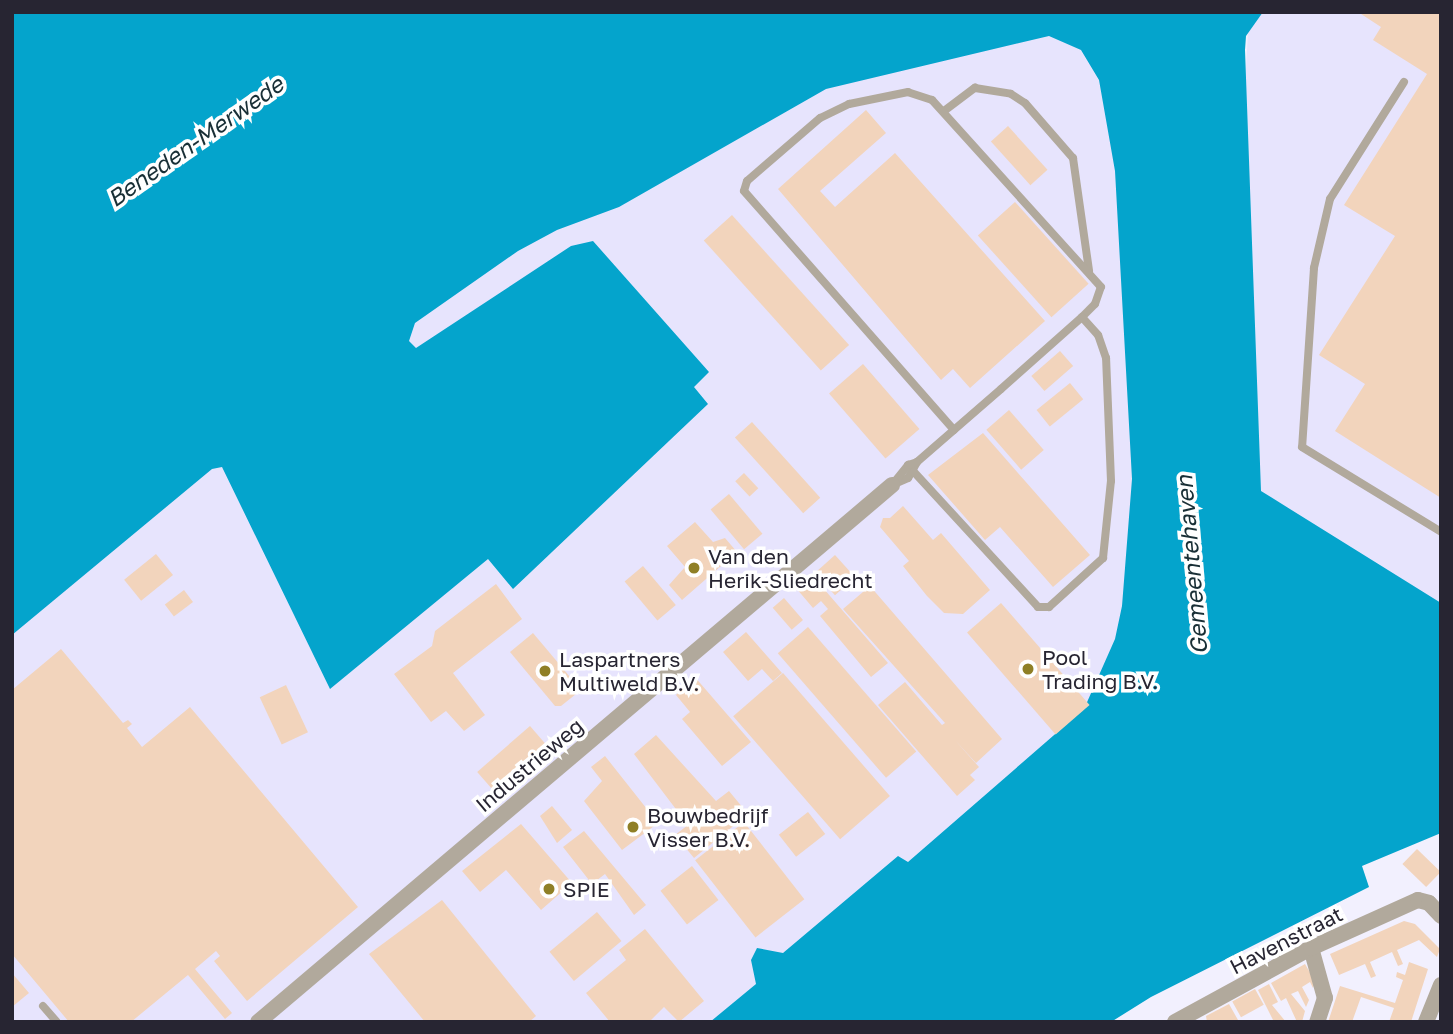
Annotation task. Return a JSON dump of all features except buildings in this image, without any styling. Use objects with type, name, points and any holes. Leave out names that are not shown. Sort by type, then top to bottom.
[{"type":"street","name":"Industrieweg","points":[[258,1022],[892,485]]},
{"type":"street","name":"Havenstraat","points":[[1175,1022],[1196,1016],[1311,948],[1418,900],[1429,903],[1441,916]]},
{"type":"street","points":[[1311,948],[1325,998],[1317,1022]]},
{"type":"street","points":[[1426,1022],[1441,985]]},
{"type":"lane","points":[[1404,82],[1330,199],[1314,268],[1302,447],[1441,532]]},
{"type":"lane","points":[[944,111],[975,88],[1011,94],[1025,103],[1073,158],[1089,271]]},
{"type":"lane","points":[[892,485],[908,465],[917,462],[954,430],[1082,317],[1101,293],[1089,271],[944,111],[925,95],[908,92],[835,109],[747,181],[744,191],[954,430]]},
{"type":"lane","points":[[914,472],[1038,607],[1049,607],[1103,558],[1111,481],[1106,358],[1098,335],[1082,317]]},
{"type":"lane","points":[[892,485],[914,472],[917,462]]},
{"type":"lane","points":[[43,1006],[57,1022]]},
{"type":"shaded area","points":[[1085,12],[1123,81],[1158,596],[1114,716],[729,1022],[12,1022],[12,570],[852,34]]},
{"type":"shaded area","points":[[1249,12],[1441,12],[1441,659],[1224,486]]},
{"type":"water","points":[[12,12],[1263,12],[1246,36],[1245,50],[1261,491],[1441,603],[1441,833],[1362,866],[1369,887],[1151,997],[1111,1022],[710,1022],[756,984],[751,960],[757,948],[783,953],[898,856],[908,862],[1084,709],[1115,639],[1122,606],[1132,479],[1115,171],[1099,80],[1081,50],[1049,36],[826,89],[619,207],[557,230],[518,251],[415,323],[409,341],[416,348],[571,246],[593,241],[709,372],[694,387],[708,404],[513,589],[488,559],[330,689],[222,467],[212,469],[12,635]]},
{"type":"place","name":"Van den Herik-Sliedrecht","points":[[694,568]]},
{"type":"place","name":"Pool Trading B.V.","points":[[1028,669]]},
{"type":"place","name":"Laspartners Multiweld B.V.","points":[[545,671]]},
{"type":"place","name":"Bouwbedrijf Visser B.V.","points":[[633,827]]},
{"type":"place","name":"SPIE","points":[[549,889]]},
{"type":"water label","name":"Beneden-Merwede","points":[[195,141]]},
{"type":"water label","name":"Gemeentehaven","points":[[1191,565]]}]
